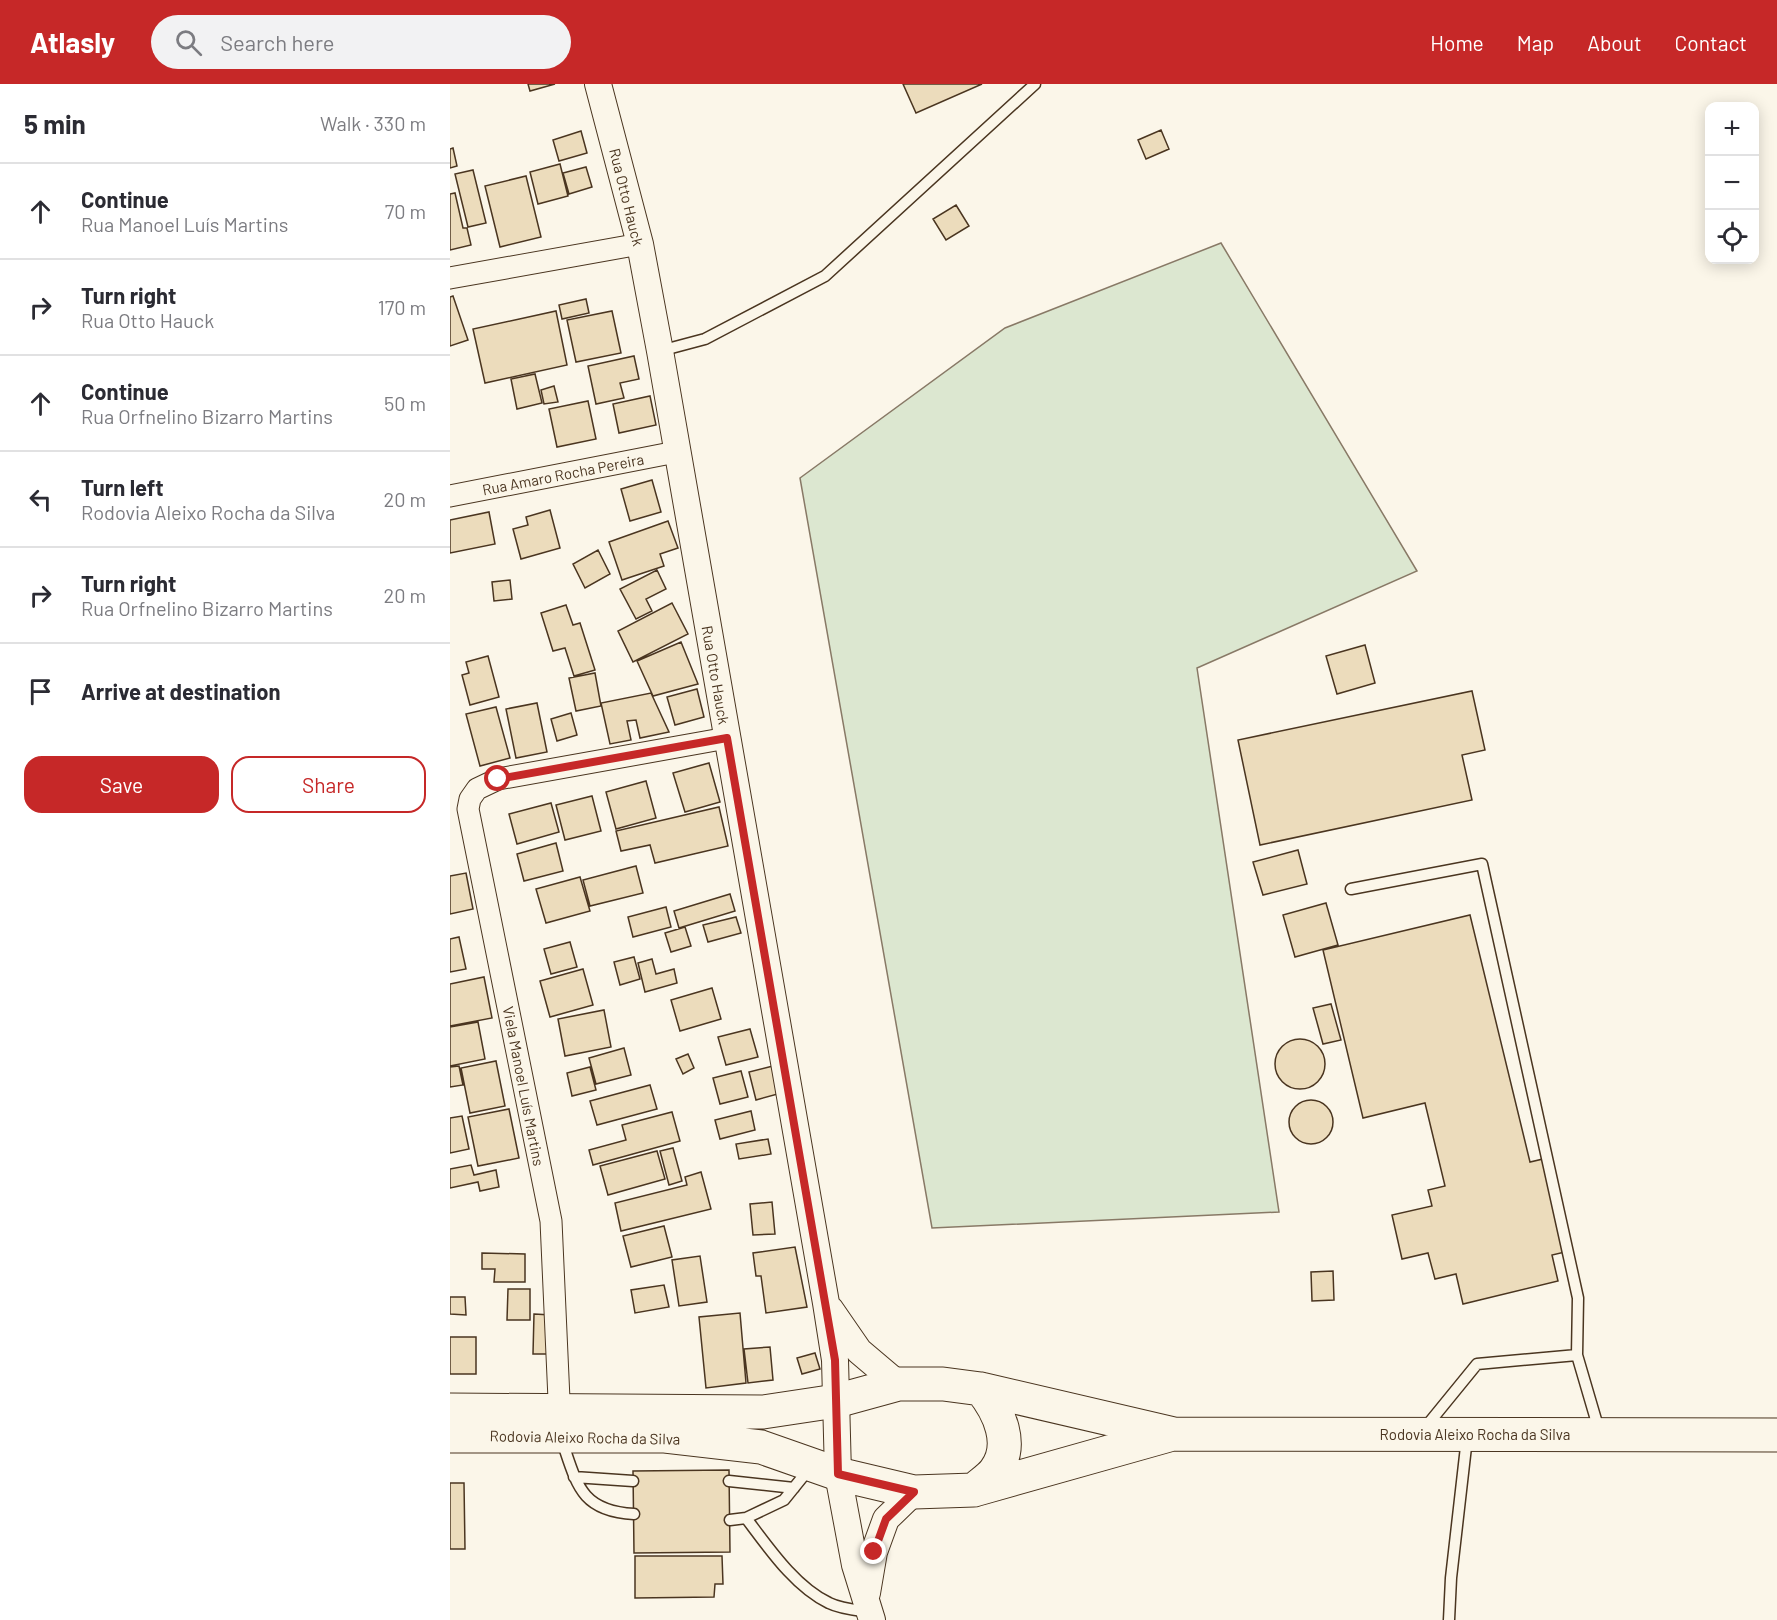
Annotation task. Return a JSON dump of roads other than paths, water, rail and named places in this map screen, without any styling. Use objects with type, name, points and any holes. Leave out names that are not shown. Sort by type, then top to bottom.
[{"type":"main road","name":"Rodovia Aleixo Rocha da Silva","points":[[450,1436],[560,1423],[763,1412],[836,1401],[898,1384],[943,1384],[981,1389],[1174,1434],[1777,1435]]},
{"type":"main road","points":[[974,1490],[995,1472],[1004,1454],[1002,1427],[995,1406],[981,1389]]},
{"type":"main road","name":"Rodovia Aleixo Rocha da Silva","points":[[450,1410],[761,1447],[815,1476],[914,1492],[974,1490],[1174,1434]]},
{"type":"street","name":"Rua Otto Hauck","points":[[598,84],[640,244],[660,351],[835,1360],[836,1401],[815,1476],[855,1565],[870,1610]]},
{"type":"street","points":[[450,278],[640,244]]},
{"type":"street","name":"Rua Amaro Rocha Pereira","points":[[450,496],[676,452]]},
{"type":"street","name":"Viela Manoel Luís Martins","points":[[560,1423],[551,1221],[468,809],[470,799],[477,789],[520,774],[727,738]]},
{"type":"street","points":[[826,1304],[859,1351],[898,1384]]},
{"type":"street","points":[[870,1610],[874,1552],[886,1519],[914,1492]]},
{"type":"lane","points":[[660,351],[705,339],[825,276],[1035,84]]},
{"type":"lane","points":[[1351,889],[1482,864],[1578,1299],[1577,1355],[1600,1434]]},
{"type":"lane","points":[[1420,1434],[1477,1364],[1577,1355]]},
{"type":"lane","points":[[560,1423],[574,1477],[591,1503],[611,1513],[634,1514]]},
{"type":"lane","points":[[1449,1620],[1451,1578],[1468,1434]]},
{"type":"lane","points":[[729,1481],[815,1476]]},
{"type":"lane","points":[[730,1520],[746,1518],[784,1500],[815,1476]]},
{"type":"lane","points":[[574,1477],[633,1480]]},
{"type":"lane","points":[[746,1518],[771,1551],[811,1590],[828,1602],[870,1610]]}]
